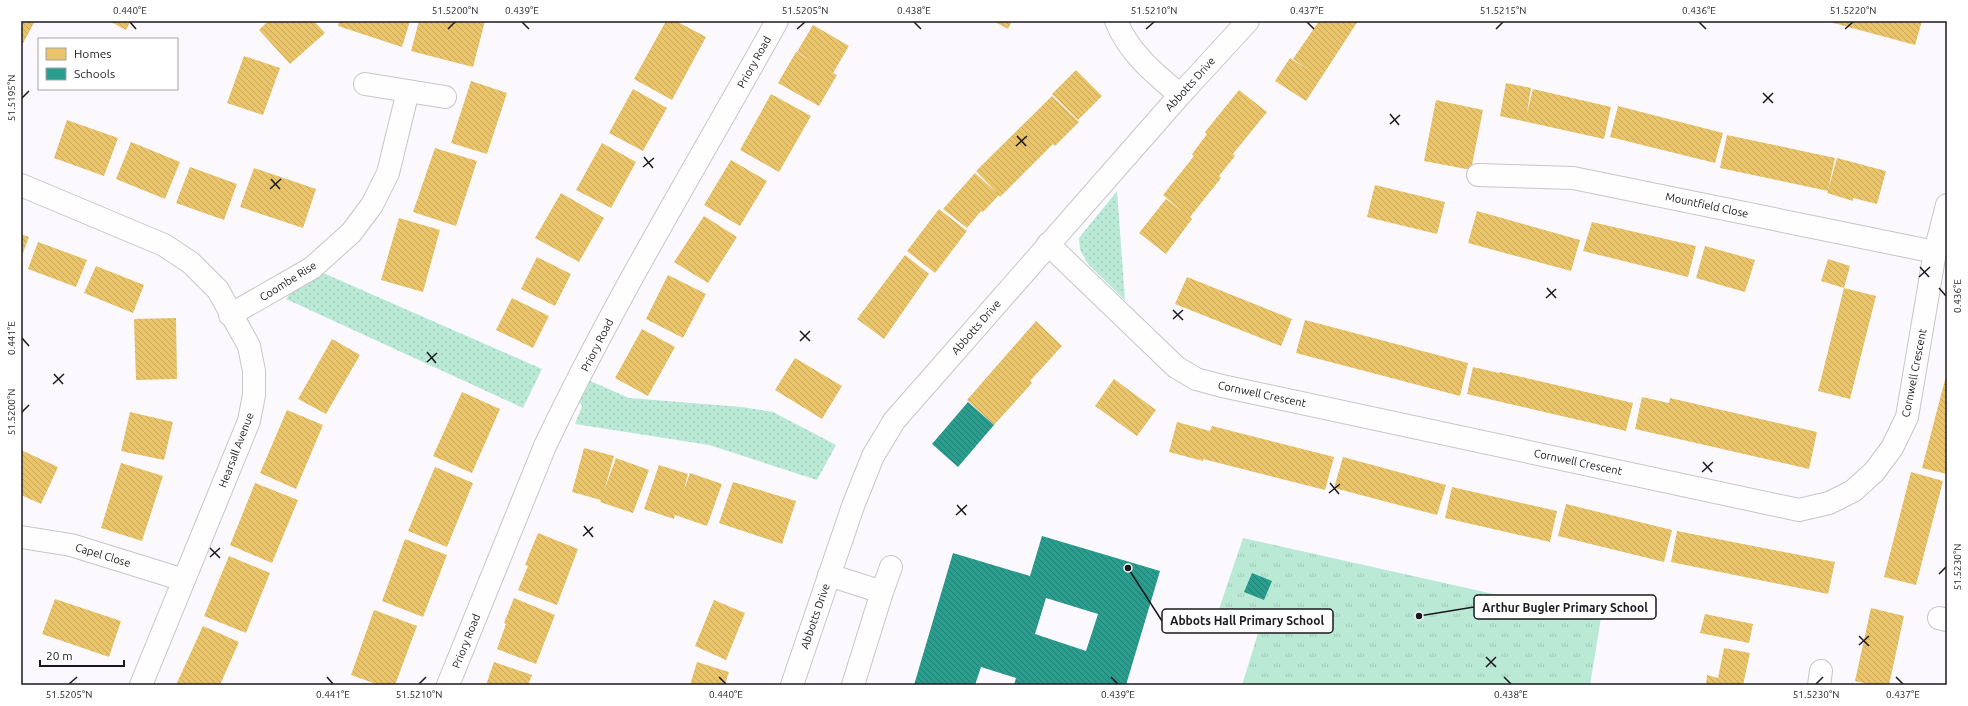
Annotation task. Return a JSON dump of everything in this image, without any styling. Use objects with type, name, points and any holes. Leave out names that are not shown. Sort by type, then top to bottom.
[{"type":"street","name":"Priory Road","points":[[448,685],[545,446],[621,298],[777,21]]},
{"type":"street","points":[[1116,21],[1129,47],[1144,64],[1180,95]]},
{"type":"street","name":"Abbotts Drive","points":[[792,685],[853,506],[873,456],[894,421],[1048,244],[1180,95],[1248,21]]},
{"type":"street","points":[[365,84],[445,97]]},
{"type":"street","name":"Coombe Rise","points":[[230,315],[312,268],[351,233],[372,205],[388,173],[408,91]]},
{"type":"street","name":"Mountfield Close","points":[[1478,175],[1574,178],[1935,252]]},
{"type":"street","name":"Hearsall Avenue","points":[[21,185],[164,245],[191,263],[218,290],[230,315],[248,346],[254,371],[254,395],[249,421],[141,685]]},
{"type":"street","name":"Cornwell Crescent","points":[[1048,244],[1176,367],[1196,379],[1799,510],[1829,503],[1853,491],[1874,472],[1892,448],[1907,417],[1935,252],[1947,205]]},
{"type":"street","name":"Capel Close","points":[[21,537],[71,545],[184,580]]},
{"type":"street","points":[[853,685],[891,567]]},
{"type":"street","points":[[829,575],[882,592]]},
{"type":"green space","points":[[1117,191],[1125,300],[1088,264],[1080,250],[1079,238]]},
{"type":"green space","points":[[312,268],[542,369],[523,408],[286,299]]},
{"type":"green space","points":[[586,379],[629,398],[742,407],[773,412],[836,445],[817,480],[709,445],[575,424],[582,406],[576,397]]},
{"type":"green space","points":[[1243,538],[1601,618],[1590,685],[1242,685],[1260,627],[1219,609]]},
{"type":"building: Homes","points":[[21,21],[35,21],[21,47]]},
{"type":"building: Homes","points":[[109,21],[131,21],[126,30]]},
{"type":"building: Homes","points":[[268,21],[314,21],[325,33],[290,64],[259,30]]},
{"type":"building: Homes","points":[[339,21],[410,21],[402,47],[338,26]]},
{"type":"building: Homes","points":[[419,21],[485,21],[473,67],[411,51]]},
{"type":"building: Homes","points":[[666,21],[676,21],[706,37],[672,100],[634,79]]},
{"type":"building: Homes","points":[[993,21],[1012,21],[1008,29]]},
{"type":"building: Homes","points":[[1319,21],[1358,21],[1306,101],[1275,81],[1290,58],[1310,71],[1293,59]]},
{"type":"building: Homes","points":[[1826,21],[1922,21],[1915,45]]},
{"type":"building: Homes","points":[[813,25],[849,46],[833,73],[837,75],[819,106],[778,83],[796,52],[818,65],[797,52]]},
{"type":"building: Homes","points":[[244,56],[280,68],[263,115],[227,103]]},
{"type":"building: Homes","points":[[1076,70],[1102,96],[1078,120],[1052,94]]},
{"type":"building: Homes","points":[[471,81],[507,93],[487,154],[451,143]]},
{"type":"building: Homes","points":[[1506,83],[1531,88],[1527,113],[1533,89],[1611,107],[1604,139],[1500,116]]},
{"type":"building: Homes","points":[[633,89],[667,108],[643,151],[609,133]]},
{"type":"building: Homes","points":[[1239,90],[1267,112],[1233,154],[1235,156],[1219,176],[1221,178],[1190,217],[1192,219],[1166,254],[1139,233],[1166,199],[1183,212],[1163,195],[1194,156],[1192,154],[1207,134],[1205,132]]},
{"type":"building: Homes","points":[[771,94],[811,116],[779,172],[740,150]]},
{"type":"building: Homes","points":[[1052,96],[1079,122],[1055,146],[1053,144],[1000,197],[999,195],[983,212],[981,211],[967,228],[943,209],[975,173],[997,193],[976,171]]},
{"type":"building: Homes","points":[[1436,100],[1483,110],[1471,170],[1424,161]]},
{"type":"building: Homes","points":[[1618,106],[1723,133],[1715,163],[1610,137]]},
{"type":"building: Homes","points":[[67,120],[118,138],[104,176],[54,158]]},
{"type":"building: Homes","points":[[1727,135],[1835,158],[1828,190],[1837,158],[1886,171],[1877,204],[1853,198],[1853,201],[1827,193],[1828,191],[1720,168]]},
{"type":"building: Homes","points":[[131,142],[180,162],[165,199],[116,179]]},
{"type":"building: Homes","points":[[602,143],[636,162],[611,208],[576,190]]},
{"type":"building: Homes","points":[[435,148],[477,161],[456,226],[413,212]]},
{"type":"building: Homes","points":[[731,160],[767,181],[740,226],[704,205]]},
{"type":"building: Homes","points":[[190,167],[237,184],[224,220],[176,203]]},
{"type":"building: Homes","points":[[254,168],[316,189],[303,228],[240,207]]},
{"type":"building: Homes","points":[[1375,185],[1445,202],[1437,234],[1367,217]]},
{"type":"building: Homes","points":[[561,193],[604,218],[579,262],[535,238]]},
{"type":"building: Homes","points":[[939,209],[967,231],[935,273],[907,251]]},
{"type":"building: Homes","points":[[1477,211],[1580,240],[1571,271],[1468,243]]},
{"type":"building: Homes","points":[[704,216],[737,237],[708,283],[674,262]]},
{"type":"building: Homes","points":[[399,218],[440,230],[423,292],[381,280]]},
{"type":"building: Homes","points":[[1592,222],[1696,246],[1688,277],[1583,251]]},
{"type":"building: Homes","points":[[21,234],[29,237],[21,258]]},
{"type":"building: Homes","points":[[38,242],[87,260],[76,287],[28,269]]},
{"type":"building: Homes","points":[[1705,246],[1755,260],[1745,292],[1696,278]]},
{"type":"building: Homes","points":[[905,255],[929,274],[884,339],[857,319]]},
{"type":"building: Homes","points":[[537,257],[571,274],[555,306],[521,289]]},
{"type":"building: Homes","points":[[1828,259],[1850,266],[1844,288],[1821,281]]},
{"type":"building: Homes","points":[[96,266],[144,285],[133,313],[84,293]]},
{"type":"building: Homes","points":[[668,275],[706,294],[683,338],[646,319]]},
{"type":"building: Homes","points":[[1187,277],[1292,319],[1281,346],[1175,304]]},
{"type":"building: Homes","points":[[1844,288],[1876,296],[1850,399],[1818,391]]},
{"type":"building: Homes","points":[[512,298],[549,316],[533,348],[496,330]]},
{"type":"building: Homes","points":[[176,318],[177,379],[136,380],[134,319]]},
{"type":"building: Homes","points":[[1305,320],[1468,363],[1460,396],[1296,353]]},
{"type":"building: Homes","points":[[1036,321],[1062,346],[1030,381],[1032,383],[994,425],[967,400]]},
{"type":"building: Homes","points":[[642,329],[675,347],[648,396],[615,378]]},
{"type":"building: Homes","points":[[332,339],[360,355],[326,414],[298,399]]},
{"type":"building: Homes","points":[[795,358],[842,386],[822,419],[775,390]]},
{"type":"building: Homes","points":[[1473,367],[1633,403],[1626,431],[1467,394]]},
{"type":"building: Homes","points":[[1947,372],[1947,474],[1922,468]]},
{"type":"building: Homes","points":[[1114,379],[1156,410],[1137,436],[1095,406]]},
{"type":"building: Homes","points":[[462,392],[500,409],[472,473],[433,456]]},
{"type":"building: Homes","points":[[1642,397],[1669,403],[1670,398],[1817,432],[1809,469],[1635,429]]},
{"type":"building: Homes","points":[[287,410],[323,425],[296,489],[260,473]]},
{"type":"building: Homes","points":[[130,412],[173,422],[164,460],[121,451]]},
{"type":"building: Homes","points":[[1177,422],[1210,431],[1212,426],[1334,457],[1325,490],[1203,459],[1203,461],[1169,452]]},
{"type":"building: Homes","points":[[584,448],[614,456],[604,491],[616,458],[649,470],[633,513],[600,502],[601,500],[572,492]]},
{"type":"building: Homes","points":[[21,450],[58,467],[41,504],[21,495]]},
{"type":"building: Homes","points":[[1343,457],[1446,485],[1437,515],[1334,488]]},
{"type":"building: Homes","points":[[121,463],[163,476],[142,541],[101,528]]},
{"type":"building: Homes","points":[[659,465],[688,474],[684,490],[690,473],[722,484],[707,526],[675,515],[674,519],[644,509]]},
{"type":"building: Homes","points":[[435,467],[473,483],[447,547],[408,531]]},
{"type":"building: Homes","points":[[1911,472],[1943,481],[1916,585],[1884,577]]},
{"type":"building: Homes","points":[[733,482],[796,501],[782,544],[719,523]]},
{"type":"building: Homes","points":[[255,483],[298,500],[272,563],[230,545]]},
{"type":"building: Homes","points":[[1452,487],[1557,511],[1550,542],[1445,518]]},
{"type":"building: Homes","points":[[1566,504],[1672,530],[1664,562],[1558,536]]},
{"type":"building: Homes","points":[[1677,531],[1835,562],[1828,594],[1671,562]]},
{"type":"building: Homes","points":[[538,533],[578,549],[557,605],[518,590],[528,566],[525,565]]},
{"type":"building: Homes","points":[[405,539],[447,555],[423,617],[382,601]]},
{"type":"building: Homes","points":[[229,556],[270,573],[246,633],[204,616]]},
{"type":"building: Homes","points":[[514,598],[555,615],[536,664],[497,649],[506,624],[504,623]]},
{"type":"building: Homes","points":[[55,599],[121,621],[109,657],[42,634]]},
{"type":"building: Homes","points":[[714,600],[745,613],[726,660],[695,646]]},
{"type":"building: Homes","points":[[1871,608],[1904,616],[1889,685],[1872,685],[1855,681]]},
{"type":"building: Homes","points":[[374,610],[417,626],[395,685],[379,685],[351,675]]},
{"type":"building: Homes","points":[[1705,614],[1753,624],[1749,643],[1700,633]]},
{"type":"building: Homes","points":[[203,626],[239,642],[220,685],[176,685]]},
{"type":"building: Homes","points":[[1724,648],[1750,653],[1743,685],[1706,685],[1707,675],[1718,678]]},
{"type":"building: Homes","points":[[494,662],[532,675],[528,685],[486,685]]},
{"type":"building: Homes","points":[[697,662],[729,672],[725,685],[690,685]]},
{"type":"building: Schools","points":[[968,402],[994,425],[958,467],[932,444]]},
{"type":"building: Schools","points":[[1042,536],[1160,571],[1126,685],[1014,685],[1016,678],[981,667],[975,685],[914,685],[953,553],[1030,576]],"holes":[[[1046,598],[1098,614],[1086,651],[1035,634]]]},
{"type":"building: Schools","points":[[1252,573],[1272,581],[1264,600],[1244,592]]},
{"type":"place","name":"Abbots Hall Primary School","points":[[1128,568]]},
{"type":"place","name":"Arthur Bugler Primary School","points":[[1419,616]]}]
